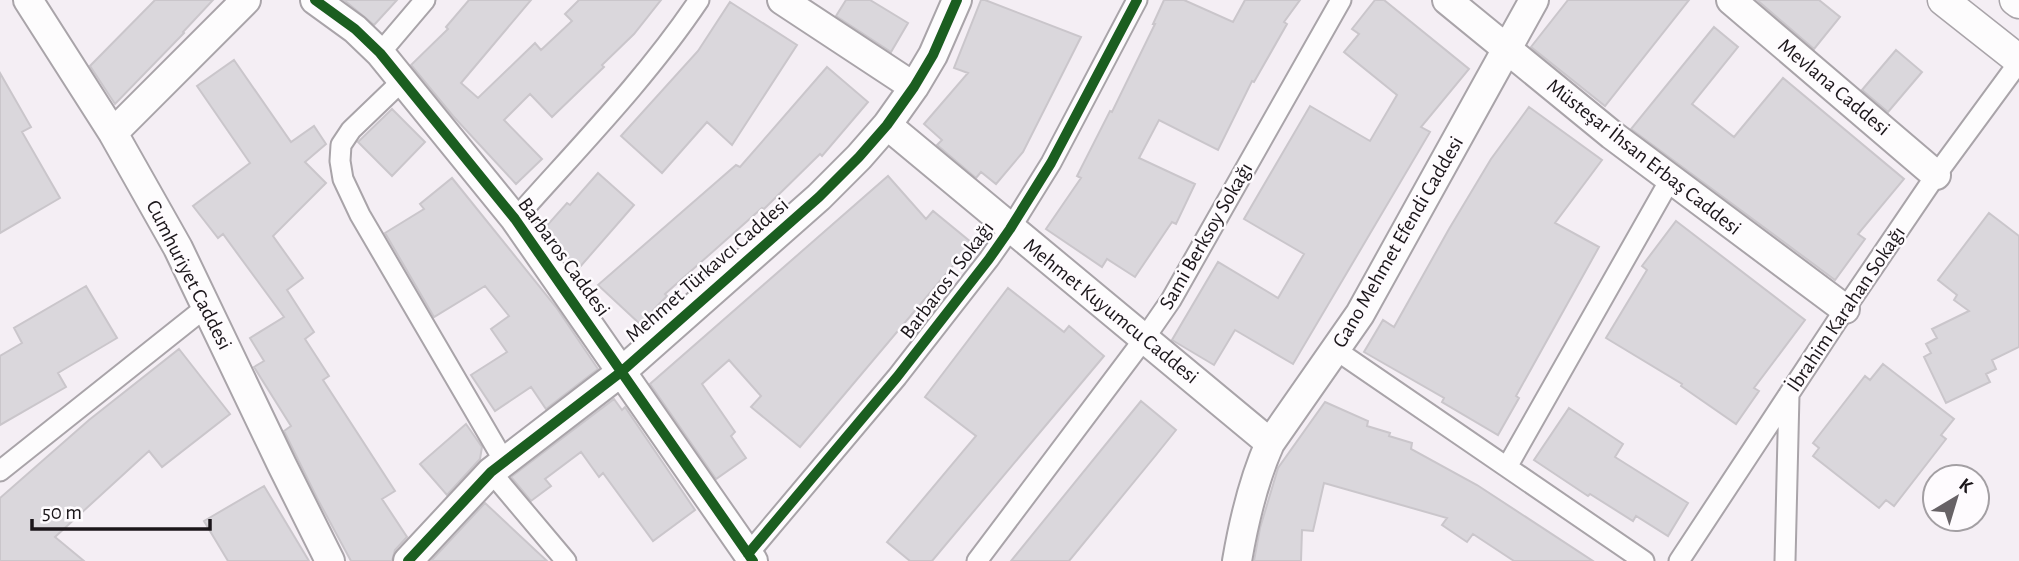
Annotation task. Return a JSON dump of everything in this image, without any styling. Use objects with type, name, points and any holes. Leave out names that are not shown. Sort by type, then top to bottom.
[{"type":"main road","points":[[1943,0],[2019,61]]},
{"type":"main road","points":[[2015,0],[2019,3]]},
{"type":"street","name":"Cumhuriyet Caddesi","points":[[28,0],[113,133],[178,248],[330,561]]},
{"type":"street","points":[[113,133],[246,0]]},
{"type":"street","name":"Barbaros Caddesi","points":[[315,0],[355,29],[380,53],[514,219],[750,558]]},
{"type":"street","points":[[380,53],[425,0]]},
{"type":"street","points":[[514,219],[649,67],[678,32],[699,0]]},
{"type":"street","points":[[782,0],[914,87]]},
{"type":"street","name":"Mehmet Türkavcı Caddesi","points":[[408,561],[498,467],[621,372],[819,197],[859,157],[887,125],[914,87],[933,55],[957,0]]},
{"type":"street","name":"Barbaros 1 Sokağı","points":[[750,558],[897,377],[1010,229],[1051,163],[1137,0]]},
{"type":"street","name":"Sami Berksoy Sokağı","points":[[977,561],[1171,300],[1341,0]]},
{"type":"street","name":"Müsteşar İhsan Erbaş Caddesi","points":[[1447,0],[1612,135],[1845,309]]},
{"type":"street","name":"Gano Mehmet Efendi Caddesi","points":[[1237,561],[1259,467],[1270,443],[1360,314],[1534,0]]},
{"type":"street","name":"Mevlana Caddesi","points":[[1731,0],[1936,175]]},
{"type":"street","name":"İbrahim Karahan Sokağı","points":[[1679,561],[1936,175],[2019,61]]},
{"type":"street","points":[[402,81],[351,130],[341,145],[343,179],[498,467],[566,561]]},
{"type":"street","name":"Mehmet Kuyumcu Caddesi","points":[[887,125],[1270,443]]},
{"type":"street","points":[[1507,467],[1671,178]]},
{"type":"street","points":[[0,471],[206,307]]},
{"type":"street","points":[[1336,350],[1644,561]]},
{"type":"street","points":[[1785,561],[1789,393]]},
{"type":"building","points":[[155,0],[213,0],[115,104],[90,66]]},
{"type":"building","points":[[344,0],[397,0],[374,25]]},
{"type":"building","points":[[469,0],[531,0],[461,83],[478,98],[535,43],[541,50],[572,21],[565,14],[579,0],[661,0],[634,34],[602,65],[604,67],[552,117],[530,94],[504,120],[542,159],[516,184],[453,116],[411,65],[448,29],[446,27]]},
{"type":"building","points":[[846,0],[870,0],[908,23],[891,52],[836,16]]},
{"type":"building","points":[[981,0],[1081,37],[1023,152],[996,184],[981,172],[976,178],[937,145],[942,140],[924,124],[968,73],[954,68]]},
{"type":"building","points":[[1164,0],[1184,0],[1233,22],[1245,0],[1300,0],[1284,22],[1287,24],[1254,82],[1252,81],[1218,150],[1159,120],[1139,158],[1195,184],[1176,224],[1172,222],[1135,277],[1107,259],[1102,267],[1046,229],[1081,178],[1077,176],[1110,111],[1112,112]]},
{"type":"building","points":[[1375,0],[1384,0],[1469,69],[1421,127],[1430,132],[1293,364],[1235,330],[1214,365],[1172,340],[1218,262],[1278,298],[1304,254],[1244,219],[1310,106],[1370,141],[1397,95],[1344,52],[1359,34],[1352,29]]},
{"type":"building","points":[[1568,0],[1689,0],[1605,106],[1531,47]]},
{"type":"building","points":[[1757,0],[1819,0],[1840,17],[1814,49]]},
{"type":"building","points":[[730,2],[797,45],[732,145],[707,122],[662,173],[621,136],[698,51]]},
{"type":"building","points":[[1714,27],[1738,47],[1692,104],[1734,137],[1783,78],[1904,179],[1858,234],[1865,239],[1835,280],[1631,129]]},
{"type":"building","points":[[1896,50],[1922,72],[1888,112],[1862,90]]},
{"type":"building","points":[[234,60],[291,142],[314,126],[326,144],[305,162],[326,183],[273,236],[303,278],[287,290],[314,332],[305,339],[329,376],[323,380],[395,491],[382,499],[407,537],[395,550],[392,561],[351,561],[284,431],[291,426],[254,367],[264,361],[250,338],[284,317],[223,234],[218,238],[193,206],[250,163],[197,86]]},
{"type":"building","points":[[827,67],[868,102],[822,156],[820,154],[764,209],[665,294],[667,296],[640,324],[598,285],[736,165],[740,167]]},
{"type":"building","points":[[0,73],[31,127],[22,132],[60,198],[0,233]]},
{"type":"building","points":[[1529,107],[1602,160],[1555,223],[1599,247],[1516,396],[1519,398],[1498,435],[1442,402],[1444,398],[1364,352],[1383,320],[1394,327],[1491,159]]},
{"type":"building","points":[[392,109],[425,142],[392,176],[358,142]]},
{"type":"building","points":[[598,173],[634,205],[579,268],[543,230]]},
{"type":"building","points":[[888,176],[926,219],[933,211],[972,243],[800,447],[751,407],[761,396],[729,360],[702,384],[735,432],[731,436],[746,458],[716,479],[650,384]]},
{"type":"building","points":[[452,178],[556,307],[598,369],[546,409],[531,387],[495,411],[471,375],[507,352],[491,329],[509,316],[485,286],[434,317],[385,233],[424,209],[420,204]]},
{"type":"building","points":[[1989,213],[2019,236],[2019,347],[1992,360],[1996,369],[1986,374],[1990,382],[1946,403],[1924,357],[1931,353],[1926,344],[1937,338],[1932,329],[1969,311],[1954,300],[1957,295],[1938,280]]},
{"type":"building","points":[[1676,221],[1805,320],[1754,388],[1759,391],[1736,424],[1681,386],[1682,384],[1606,338],[1647,270],[1642,266]]},
{"type":"building","points":[[86,286],[117,338],[58,373],[66,387],[0,425],[0,356],[22,343],[14,328]]},
{"type":"building","points":[[1008,288],[1064,332],[1069,326],[1104,356],[932,561],[910,561],[887,542],[976,436],[925,397]]},
{"type":"building","points":[[179,349],[230,414],[162,467],[149,451],[55,537],[84,561],[0,561],[0,498],[89,420]]},
{"type":"building","points":[[1883,364],[1954,419],[1941,435],[1946,439],[1927,463],[1921,463],[1921,471],[1894,506],[1886,500],[1879,508],[1813,456],[1819,448],[1813,443],[1865,376],[1870,380]]},
{"type":"building","points":[[614,399],[622,410],[625,407],[695,510],[653,541],[603,473],[599,477],[581,452],[545,479],[551,486],[531,501],[511,477]]},
{"type":"building","points":[[1141,401],[1176,430],[1156,455],[1069,561],[1011,561]]},
{"type":"building","points":[[1325,402],[1368,421],[1367,426],[1412,443],[1411,449],[1477,485],[1593,561],[1514,561],[1473,534],[1467,542],[1442,525],[1447,518],[1324,483],[1313,531],[1302,530],[1301,561],[1254,561],[1260,528],[1278,468]]},
{"type":"building","points":[[1569,408],[1623,444],[1615,457],[1688,503],[1668,536],[1636,516],[1633,521],[1590,494],[1588,496],[1534,460]]},
{"type":"building","points":[[466,424],[482,447],[480,459],[447,495],[420,464]]},
{"type":"building","points":[[264,486],[309,561],[228,561],[204,521]]},
{"type":"building","points":[[485,503],[547,561],[431,561]]},
{"type":"cycle path","points":[[315,0],[355,29],[380,53],[515,219],[753,561]]},
{"type":"cycle path","points":[[408,561],[491,472],[621,372],[819,197],[859,157],[887,125],[914,87],[933,55],[957,0]]},
{"type":"cycle path","points":[[748,554],[897,377],[989,259],[1051,163],[1137,0]]}]
